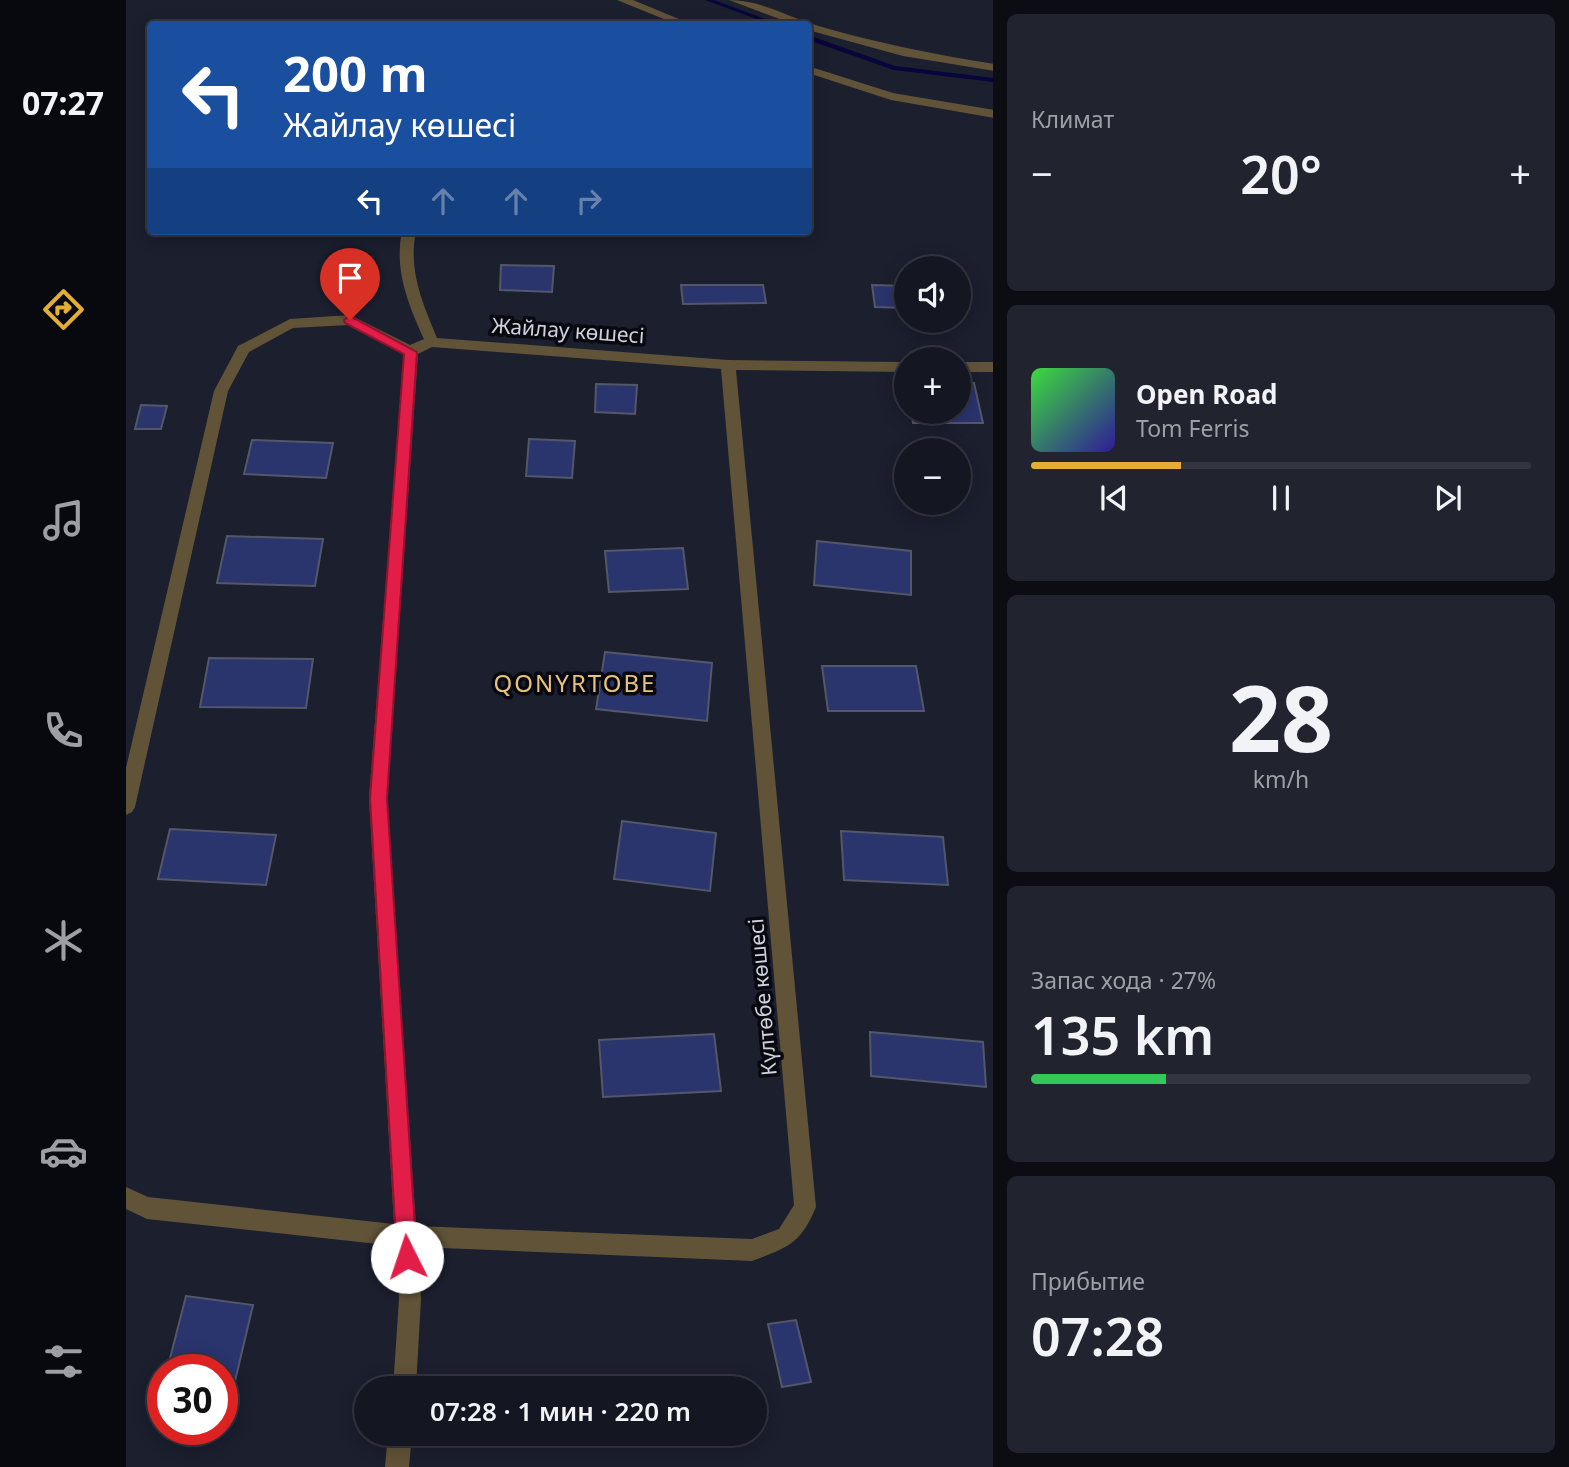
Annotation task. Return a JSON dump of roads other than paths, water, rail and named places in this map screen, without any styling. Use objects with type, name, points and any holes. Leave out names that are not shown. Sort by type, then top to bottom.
[{"type":"street","points":[[623,0],[677,21]]},
{"type":"street","points":[[736,0],[795,21]]},
{"type":"street","points":[[812,27],[903,52],[993,68]]},
{"type":"street","points":[[812,70],[891,96],[993,114]]},
{"type":"street","points":[[408,235],[406,278],[432,342]]},
{"type":"street","points":[[126,807],[221,391],[243,349],[290,324],[350,320],[411,352],[378,798],[410,1299],[405,1376]]},
{"type":"street","name":"Жайлау көшесі","points":[[411,352],[419,345],[432,342],[729,365],[894,367]]},
{"type":"street","name":"Күлтөбе көшесі","points":[[126,1198],[147,1208],[405,1236],[752,1250],[786,1237],[805,1208],[729,365]]},
{"type":"street","points":[[971,367],[993,367]]},
{"type":"street","points":[[397,1467],[399,1446]]},
{"type":"waterway","points":[[708,0],[767,21]]},
{"type":"waterway","points":[[812,38],[894,68],[993,80]]},
{"type":"district","name":"QONYRTOBE","points":[[575,684]]}]
